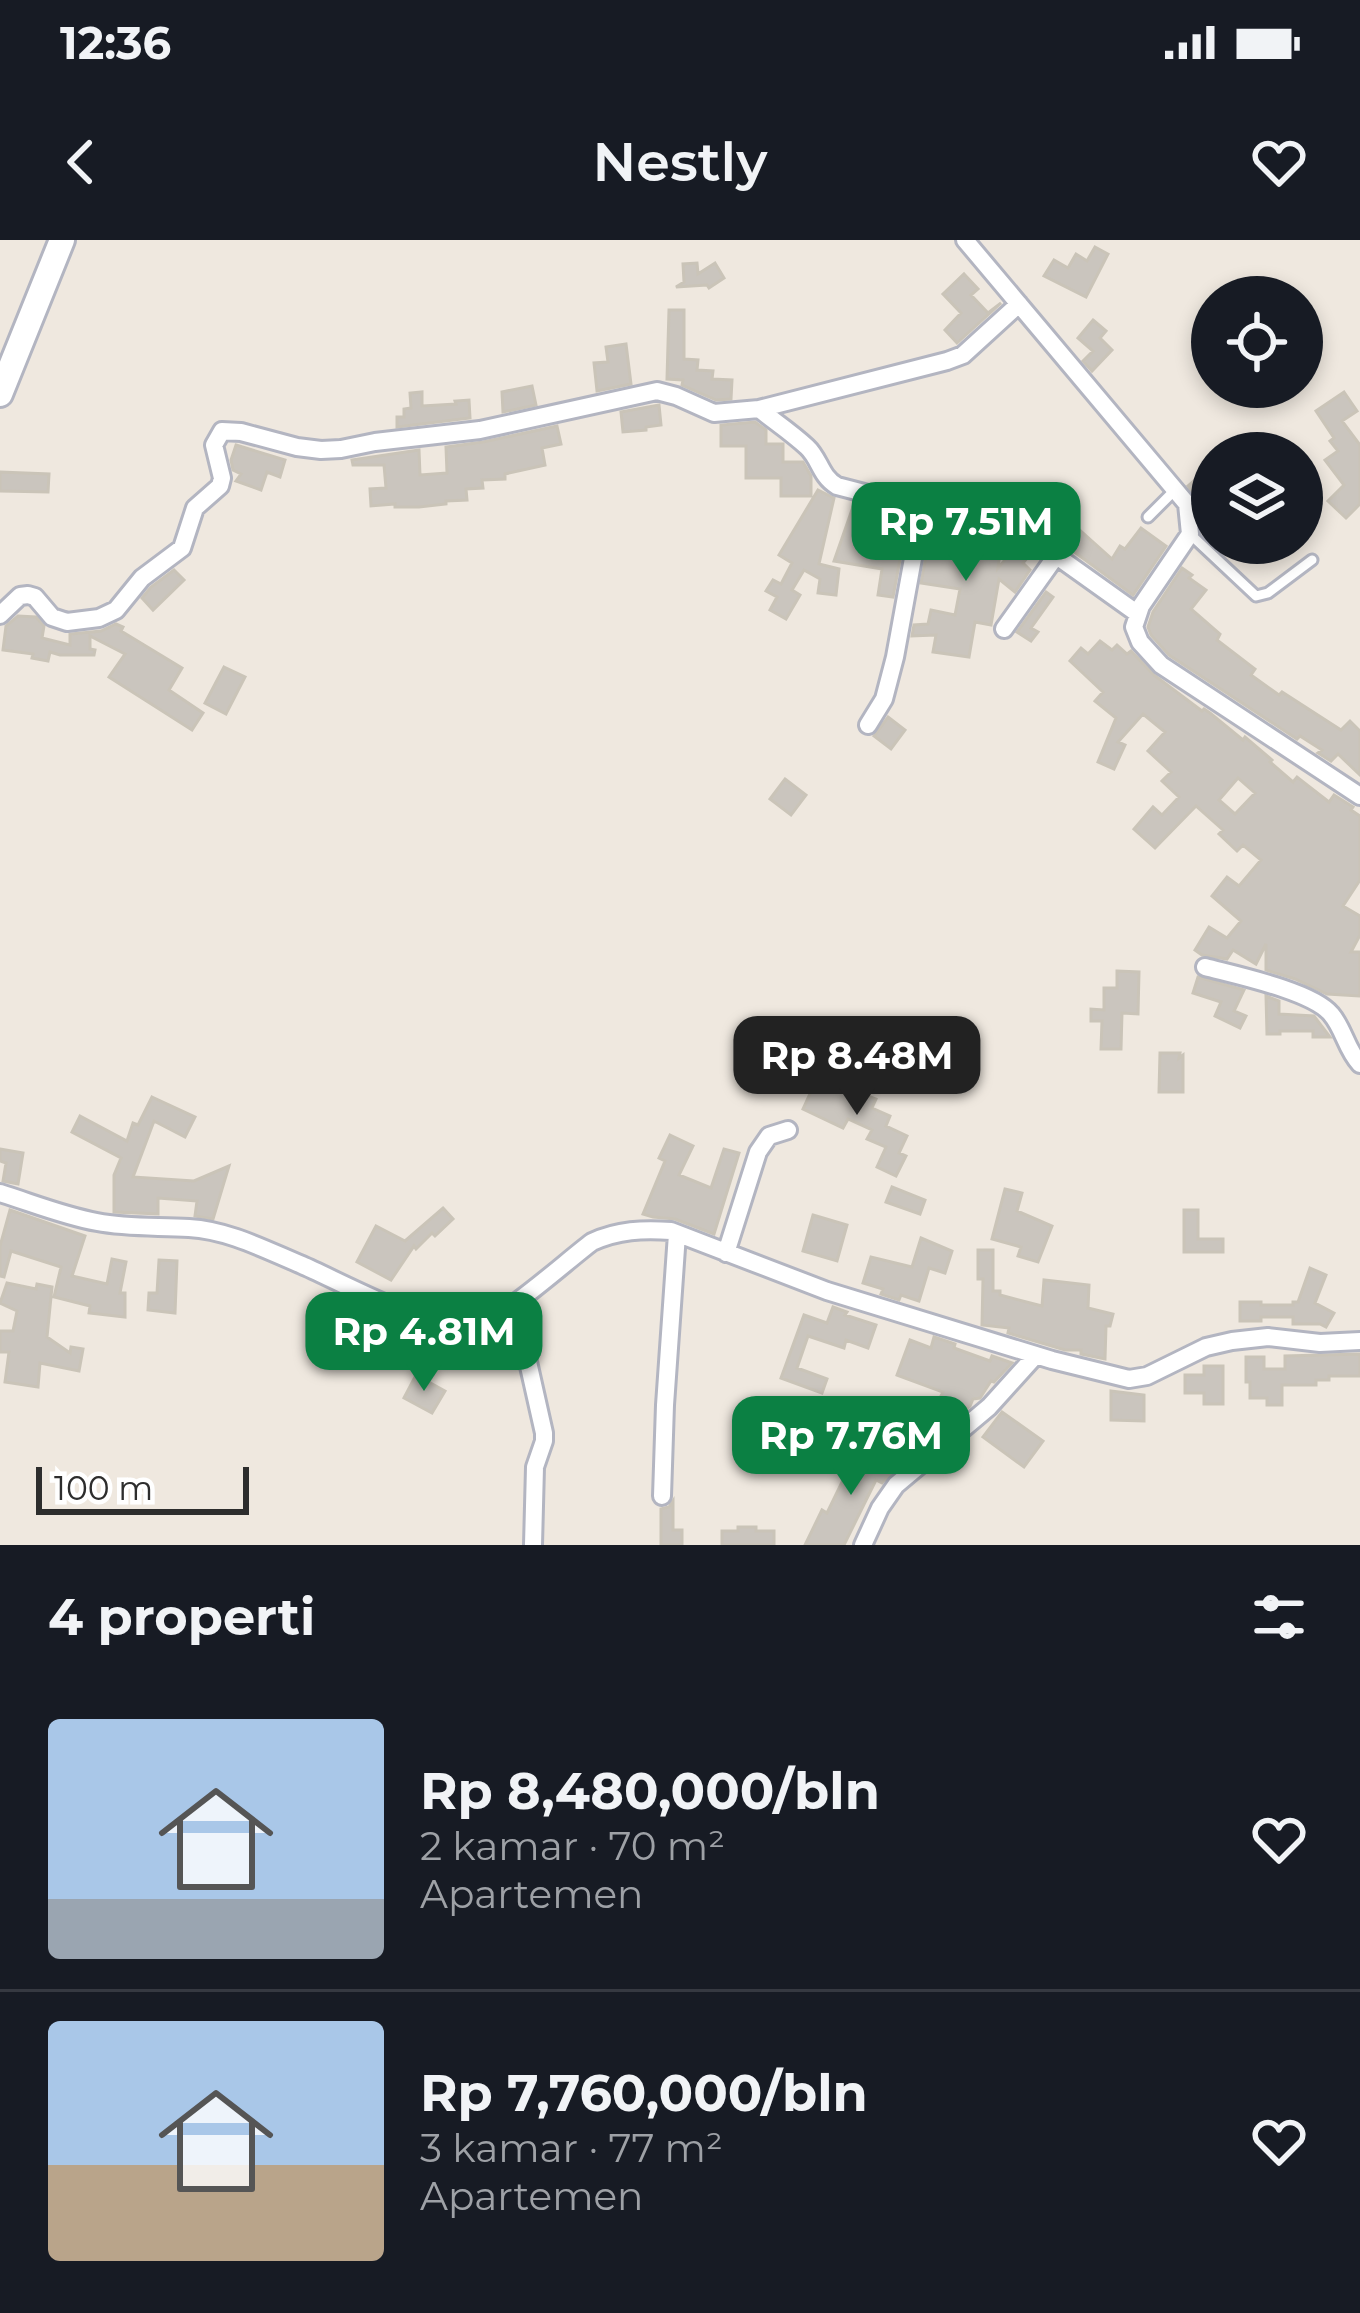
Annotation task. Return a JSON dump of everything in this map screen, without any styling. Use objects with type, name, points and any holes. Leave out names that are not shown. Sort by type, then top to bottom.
[{"type":"street","points":[[0,394],[8,351],[62,240]]},
{"type":"street","points":[[965,240],[1171,494],[1187,504],[1190,534],[1138,614],[1136,635],[1161,665],[1360,796]]},
{"type":"street","points":[[0,615],[20,596],[28,595],[52,617],[67,622],[99,618],[116,610],[142,578],[186,543],[195,508],[220,486],[214,445],[222,431],[321,450],[480,430],[657,391],[713,413],[758,409],[962,355],[1019,304]]},
{"type":"street","points":[[758,409],[806,446],[828,481],[837,486],[1000,524],[1037,542],[1138,614]]},
{"type":"street","points":[[868,724],[884,699],[896,657],[922,508]]},
{"type":"street","points":[[1004,629],[1056,556]]},
{"type":"street","points":[[1205,967],[1264,982],[1329,1010],[1360,1064]]},
{"type":"street","points":[[726,1253],[758,1151],[769,1136],[788,1130]]},
{"type":"street","points":[[0,1193],[95,1222],[222,1234],[454,1328],[471,1328],[495,1318],[592,1242],[608,1234],[647,1229],[677,1234],[827,1291],[1036,1355],[1137,1379],[1232,1340],[1360,1341]]},
{"type":"street","points":[[662,1496],[677,1234]]},
{"type":"street","points":[[507,1308],[524,1344],[544,1433],[535,1467],[532,1545]]},
{"type":"street","points":[[863,1545],[896,1485],[989,1407],[1036,1355]]},
{"type":"lane","points":[[1148,517],[1171,494]]},
{"type":"lane","points":[[1222,564],[1256,596],[1268,593],[1307,564]]},
{"type":"building","points":[[1095,247],[1108,254],[1086,297],[1044,276],[1054,260],[1068,268],[1076,254],[1087,261]]},
{"type":"building","points":[[697,263],[698,274],[715,263],[724,278],[709,288],[676,287],[684,282],[683,264]]},
{"type":"building","points":[[964,274],[978,289],[971,295],[988,313],[1001,303],[957,343],[945,330],[961,313],[943,294]]},
{"type":"building","points":[[669,310],[684,310],[684,359],[698,360],[697,370],[713,371],[712,379],[732,380],[731,399],[716,400],[682,385],[683,380],[667,379]]},
{"type":"building","points":[[1093,320],[1106,331],[1100,338],[1112,350],[1092,371],[1083,361],[1093,351],[1078,338]]},
{"type":"building","points":[[626,344],[631,384],[597,391],[594,363],[608,362],[606,347]]},
{"type":"building","points":[[532,386],[536,405],[503,412],[502,392]]},
{"type":"building","points":[[422,392],[422,406],[469,400],[470,418],[397,427],[397,417],[404,417],[404,409],[411,408],[410,393]]},
{"type":"building","points":[[1344,392],[1357,411],[1342,421],[1360,445],[1360,504],[1346,518],[1328,501],[1344,485],[1325,460],[1338,451],[1316,411]]},
{"type":"building","points":[[659,405],[661,425],[623,432],[621,412]]},
{"type":"building","points":[[755,422],[766,430],[766,444],[783,444],[783,462],[803,462],[811,476],[811,496],[781,496],[781,478],[746,478],[746,446],[721,446],[721,425]]},
{"type":"building","points":[[557,426],[561,444],[542,448],[545,465],[505,474],[505,479],[482,480],[483,488],[466,489],[467,500],[446,504],[371,506],[370,489],[386,488],[384,465],[353,465],[352,460],[419,450],[420,475],[447,473],[446,447]]},
{"type":"building","points":[[236,445],[285,460],[280,477],[267,472],[261,490],[236,481],[241,474],[233,470],[231,460]]},
{"type":"building","points":[[0,472],[49,474],[48,492],[0,491]]},
{"type":"building","points":[[818,490],[834,498],[819,564],[839,569],[836,595],[818,593],[820,579],[804,570],[792,590],[800,595],[786,619],[770,610],[777,597],[766,591],[773,580],[781,584],[792,563],[779,555]]},
{"type":"building","points":[[854,504],[908,517],[893,597],[878,595],[882,569],[834,561]]},
{"type":"building","points":[[932,524],[1002,539],[998,568],[1016,547],[1028,557],[1023,563],[1030,570],[1015,592],[999,579],[991,625],[975,622],[969,657],[933,652],[936,635],[912,636],[914,625],[928,624],[931,610],[955,615],[960,589],[921,583]]},
{"type":"building","points":[[1073,524],[1112,559],[1141,528],[1166,546],[1133,595],[1058,540]]},
{"type":"building","points":[[1182,568],[1206,590],[1191,609],[1220,634],[1217,640],[1255,669],[1251,675],[1341,730],[1350,721],[1360,731],[1360,775],[1338,754],[1331,761],[1318,753],[1322,750],[1300,736],[1297,739],[1169,655],[1151,635],[1148,627],[1153,612]]},
{"type":"building","points":[[174,570],[184,580],[153,610],[142,598]]},
{"type":"building","points":[[1046,592],[1053,597],[1031,628],[1038,632],[1031,641],[1017,632]]},
{"type":"building","points":[[18,616],[36,617],[44,626],[42,638],[70,645],[70,634],[101,631],[116,624],[123,627],[121,631],[182,668],[169,690],[203,713],[192,730],[109,677],[125,654],[90,636],[94,655],[50,652],[48,661],[3,650],[6,626]]},
{"type":"building","points":[[1100,641],[1112,650],[1117,645],[1127,654],[1131,651],[1154,675],[1243,740],[1245,737],[1293,782],[1297,777],[1329,802],[1334,795],[1353,807],[1360,816],[1360,880],[1343,906],[1360,916],[1360,935],[1351,952],[1360,952],[1360,996],[1327,994],[1266,970],[1266,944],[1256,964],[1233,950],[1227,959],[1195,950],[1209,927],[1227,938],[1241,921],[1212,896],[1227,877],[1239,886],[1261,860],[1243,845],[1237,851],[1219,834],[1223,830],[1196,806],[1155,848],[1134,829],[1153,807],[1162,815],[1179,797],[1162,781],[1171,772],[1148,751],[1165,732],[1143,714],[1118,742],[1125,745],[1114,769],[1098,762],[1116,718],[1095,701],[1103,692],[1070,661],[1081,648],[1088,654]],"holes":[[[1238,778],[1255,793],[1235,814],[1219,800]]]},
{"type":"building","points":[[224,667],[245,677],[226,714],[205,703]]},
{"type":"building","points":[[888,717],[905,730],[891,749],[874,736]]},
{"type":"building","points":[[785,779],[806,795],[791,815],[770,799]]},
{"type":"building","points":[[1117,971],[1139,972],[1138,1014],[1122,1013],[1121,1049],[1101,1049],[1102,1021],[1091,1021],[1091,1009],[1104,1010],[1104,988],[1117,988]]},
{"type":"building","points":[[1198,977],[1244,990],[1234,1011],[1246,1016],[1240,1028],[1215,1016],[1221,1002],[1193,993]]},
{"type":"building","points":[[1266,996],[1279,1001],[1279,1014],[1314,1016],[1330,1037],[1313,1037],[1313,1031],[1267,1034]]},
{"type":"building","points":[[1160,1053],[1183,1055],[1183,1092],[1159,1092]]},
{"type":"building","points":[[820,1072],[842,1081],[838,1089],[860,1099],[863,1094],[876,1099],[872,1108],[890,1116],[886,1126],[907,1136],[899,1153],[906,1156],[896,1176],[877,1167],[886,1147],[867,1139],[872,1130],[848,1119],[843,1128],[803,1109]]},
{"type":"building","points":[[152,1097],[195,1117],[185,1137],[154,1121],[133,1177],[194,1181],[229,1166],[213,1219],[195,1216],[197,1201],[158,1198],[158,1214],[114,1212],[114,1175],[121,1158],[72,1132],[80,1116],[127,1141],[133,1123],[138,1125]]},
{"type":"building","points":[[670,1135],[693,1146],[679,1175],[711,1188],[724,1149],[739,1153],[714,1234],[675,1219],[643,1214],[665,1161],[659,1158]]},
{"type":"building","points":[[0,1149],[23,1153],[18,1184],[3,1181],[6,1163],[0,1161]]},
{"type":"building","points":[[892,1187],[925,1200],[920,1214],[886,1202]]},
{"type":"building","points":[[1005,1189],[1022,1193],[1017,1211],[1052,1226],[1038,1262],[1018,1256],[1021,1247],[992,1239]]},
{"type":"building","points":[[443,1208],[453,1219],[435,1236],[432,1233],[416,1249],[414,1246],[391,1280],[357,1262],[376,1226],[405,1241]]},
{"type":"building","points":[[10,1210],[85,1236],[72,1276],[107,1284],[112,1259],[126,1262],[120,1293],[125,1293],[125,1317],[89,1313],[90,1306],[54,1297],[61,1267],[11,1251],[4,1277],[0,1276],[0,1246]]},
{"type":"building","points":[[1184,1210],[1198,1210],[1198,1239],[1223,1239],[1223,1252],[1184,1252]]},
{"type":"building","points":[[813,1215],[847,1225],[837,1261],[803,1251]]},
{"type":"building","points":[[921,1238],[952,1251],[945,1273],[929,1268],[919,1301],[901,1295],[899,1300],[863,1283],[871,1257],[912,1267]]},
{"type":"building","points":[[978,1250],[993,1250],[993,1291],[1000,1295],[1042,1306],[1044,1280],[1089,1285],[1088,1308],[1113,1314],[1106,1326],[1105,1359],[1008,1333],[1009,1328],[982,1325]]},
{"type":"building","points":[[159,1260],[177,1261],[175,1313],[148,1310],[149,1293],[157,1293]]},
{"type":"building","points":[[1310,1268],[1326,1275],[1315,1303],[1334,1313],[1326,1327],[1293,1324],[1293,1317],[1240,1321],[1240,1302],[1298,1302]]},
{"type":"building","points":[[7,1283],[52,1287],[47,1337],[70,1353],[71,1347],[83,1349],[79,1371],[40,1363],[38,1387],[5,1382],[9,1352],[0,1352],[0,1331],[13,1331],[17,1311],[0,1303]]},
{"type":"building","points":[[344,1302],[362,1311],[346,1340],[329,1331]]},
{"type":"building","points":[[833,1307],[876,1325],[868,1348],[846,1340],[844,1348],[808,1336],[797,1368],[827,1379],[822,1393],[781,1378],[804,1315],[827,1323]]},
{"type":"building","points":[[934,1337],[990,1361],[992,1356],[1012,1363],[941,1431],[927,1424],[943,1392],[897,1375],[910,1340],[931,1348]]},
{"type":"building","points":[[1360,1354],[1360,1376],[1329,1376],[1329,1380],[1316,1380],[1316,1385],[1282,1385],[1282,1405],[1267,1405],[1267,1398],[1250,1398],[1246,1357],[1264,1357],[1264,1369],[1285,1369],[1285,1356]]},
{"type":"building","points":[[1204,1366],[1223,1366],[1223,1404],[1204,1404],[1204,1393],[1185,1393],[1185,1375],[1204,1375]]},
{"type":"building","points":[[416,1375],[445,1391],[432,1413],[404,1398]]},
{"type":"building","points":[[1111,1391],[1144,1395],[1144,1421],[1111,1420]]},
{"type":"building","points":[[1002,1412],[1043,1441],[1024,1467],[983,1437]]},
{"type":"building","points":[[862,1439],[888,1452],[884,1460],[896,1465],[893,1471],[882,1483],[876,1480],[844,1545],[805,1545],[843,1480],[851,1484],[865,1456],[856,1451]]},
{"type":"building","points":[[673,1501],[673,1530],[682,1530],[682,1545],[661,1545],[661,1509]]},
{"type":"building","points":[[738,1527],[774,1531],[774,1545],[722,1545],[722,1531],[738,1531]]}]
